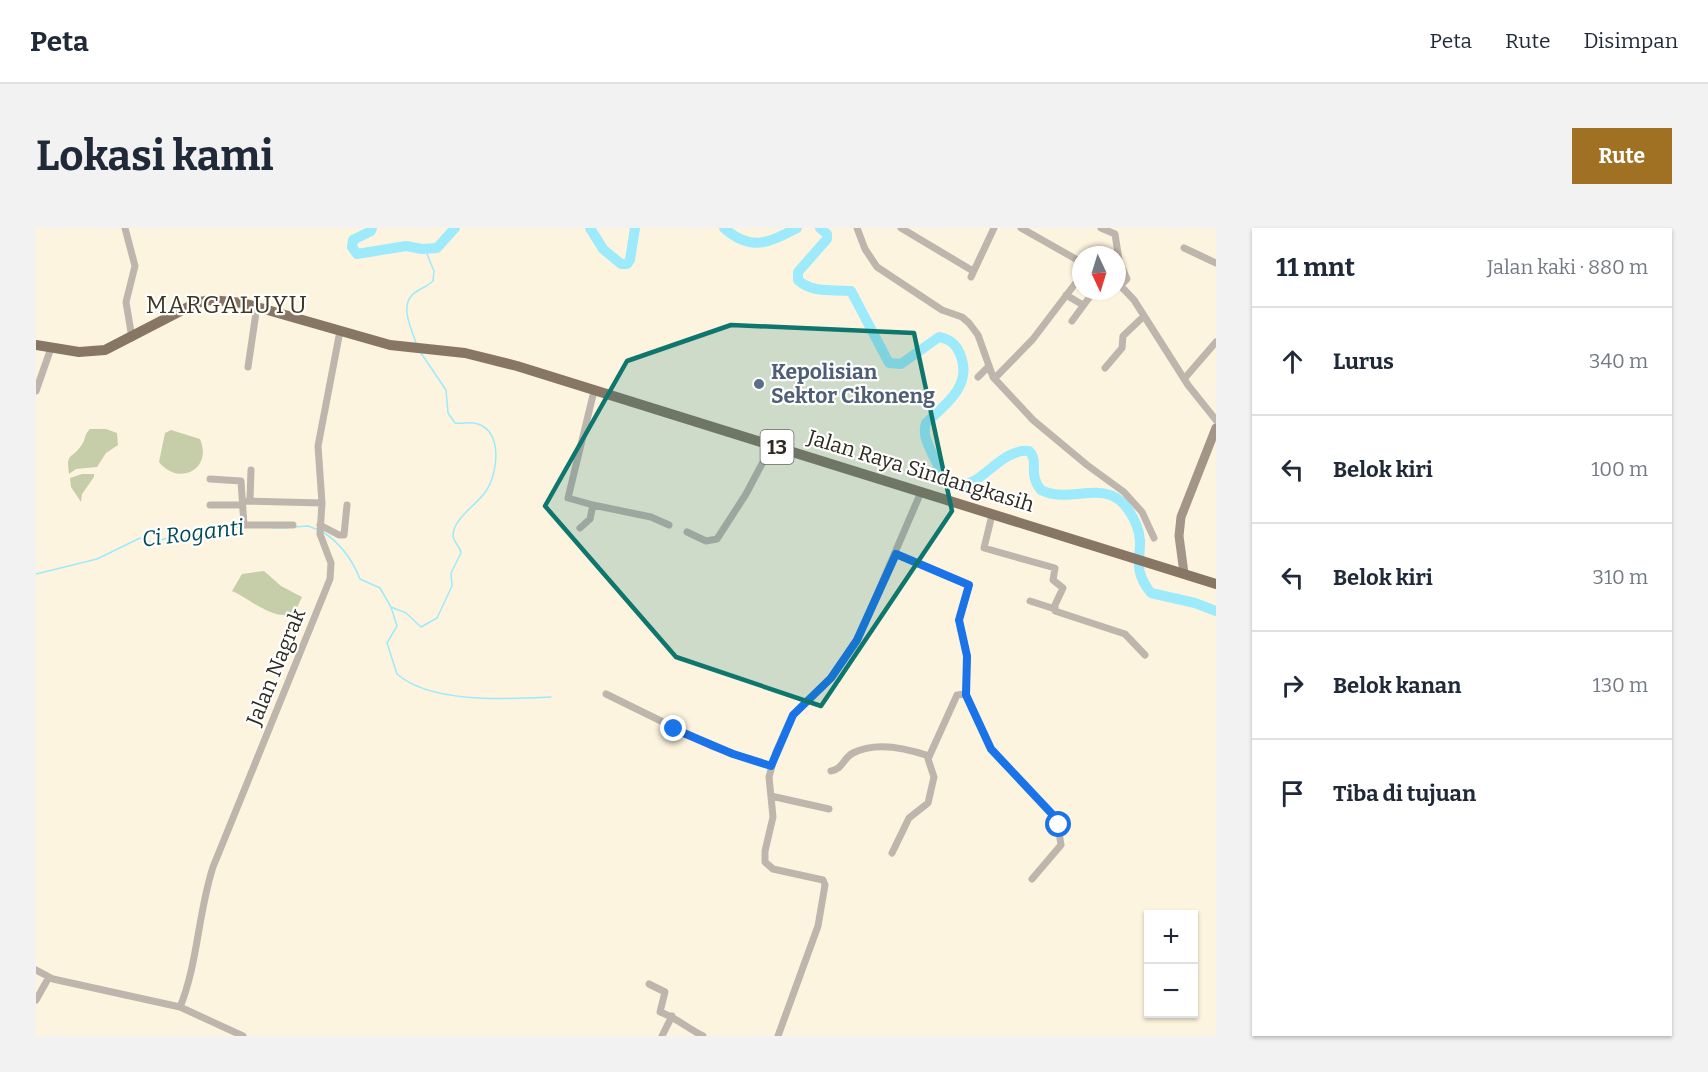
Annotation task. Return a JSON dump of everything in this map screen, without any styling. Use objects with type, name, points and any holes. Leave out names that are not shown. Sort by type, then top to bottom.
[{"type":"highway","name":"13","points":[[36,345],[97,351],[114,347],[196,303],[225,300],[257,306],[340,331]]},
{"type":"highway","name":"Jalan Raya Sindangkasih","points":[[340,331],[417,349],[471,354],[1184,573]]},
{"type":"highway","name":"13","points":[[1184,573],[1216,584]]},
{"type":"main road","points":[[1184,573],[1179,536],[1181,517],[1216,428]]},
{"type":"street","points":[[125,228],[135,266],[126,302],[132,338]]},
{"type":"street","points":[[857,228],[877,267],[942,310],[969,322],[978,335],[988,367],[995,378],[1033,420],[1133,501],[1154,538]]},
{"type":"street","points":[[900,228],[972,274],[994,228]]},
{"type":"street","points":[[1021,228],[1072,257]]},
{"type":"street","points":[[1101,228],[1115,234],[1117,246]]},
{"type":"street","points":[[1184,248],[1216,263]]},
{"type":"street","points":[[995,378],[1030,344],[1072,287]]},
{"type":"street","points":[[1126,288],[1184,379],[1216,420]]},
{"type":"street","points":[[1066,295],[1083,305]]},
{"type":"street","points":[[1072,321],[1087,300]]},
{"type":"street","points":[[248,367],[257,306]]},
{"type":"street","points":[[1105,368],[1122,348],[1123,336],[1144,316]]},
{"type":"street","name":"Jalan Nagrak","points":[[180,1007],[187,989],[205,892],[213,867],[330,579],[331,563],[321,535],[320,525],[322,503],[318,439],[340,331]]},
{"type":"street","points":[[1184,379],[1216,342]]},
{"type":"street","points":[[36,391],[51,348]]},
{"type":"street","points":[[978,377],[988,367]]},
{"type":"street","points":[[594,391],[568,498],[593,506],[651,517],[669,525]]},
{"type":"street","points":[[687,532],[711,541],[717,539],[746,494],[772,445]]},
{"type":"street","points":[[251,470],[245,482],[244,525],[293,525]]},
{"type":"street","points":[[210,479],[245,482]]},
{"type":"street","points":[[778,1036],[812,944],[825,885],[820,879],[773,869],[767,865],[764,856],[773,817],[771,766],[793,715],[831,678],[857,640],[921,492]]},
{"type":"street","points":[[210,505],[245,502],[322,503]]},
{"type":"street","points":[[320,525],[339,536],[344,535],[347,505]]},
{"type":"street","points":[[580,528],[590,519],[593,506]]},
{"type":"street","points":[[992,515],[983,548],[1055,568],[1053,580],[1063,588],[1054,609]]},
{"type":"street","points":[[896,554],[969,585],[959,620],[967,656],[966,694],[991,749],[1057,821],[1061,844],[1032,879]]},
{"type":"street","points":[[1030,601],[1076,619],[1125,634],[1145,655]]},
{"type":"street","points":[[606,694],[684,734],[771,766]]},
{"type":"street","points":[[892,853],[909,818],[928,802],[934,777],[927,761],[957,695],[966,694]]},
{"type":"street","points":[[831,771],[840,769],[852,753],[863,750],[896,747],[929,756]]},
{"type":"street","points":[[771,796],[829,809]]},
{"type":"street","points":[[36,970],[49,977],[180,1007],[243,1036]]},
{"type":"street","points":[[36,1000],[49,977]]},
{"type":"street","points":[[649,984],[664,990],[659,1011],[680,1020],[686,1028],[703,1036]]},
{"type":"street","points":[[662,1036],[672,1016]]},
{"type":"highlighted area","points":[[731,325],[914,333],[952,511],[821,706],[676,657],[545,506],[627,361]]},
{"type":"green space","points":[[90,429],[106,429],[117,433],[118,445],[106,453],[97,467],[76,469],[69,474],[69,459],[84,442]]},
{"type":"green space","points":[[171,430],[200,439],[203,450],[202,459],[192,471],[184,474],[176,473],[159,462],[165,433]]},
{"type":"green space","points":[[82,474],[94,474],[94,477],[82,494],[81,502],[71,487],[70,478]]},
{"type":"green space","points":[[264,571],[281,586],[302,597],[295,612],[280,615],[263,609],[232,591],[242,574]]},
{"type":"waterway","points":[[372,228],[371,231],[353,240],[352,247],[357,254],[406,246],[422,249],[437,248],[455,228]]},
{"type":"waterway","points":[[590,228],[603,249],[621,264],[627,264],[630,260],[635,228]]},
{"type":"waterway","points":[[724,228],[734,236],[751,243],[768,241],[797,228]]},
{"type":"waterway","points":[[820,228],[827,234],[827,239],[798,272],[798,280],[817,289],[851,291],[889,363],[901,364],[939,337],[949,341],[958,350],[963,365],[960,384],[956,393],[926,423],[925,427],[930,449],[943,472],[954,483],[966,484],[1014,453],[1029,451],[1034,459],[1035,478],[1041,490],[1067,495],[1105,494],[1116,498],[1127,507],[1139,534],[1140,574],[1151,593],[1195,603],[1216,611]]},
{"type":"waterway","points":[[416,343],[408,319],[407,306],[412,295],[433,281],[434,271],[425,249]]},
{"type":"waterway","points":[[391,607],[406,613],[421,627],[437,618],[452,586],[451,573],[461,553],[453,536],[454,529],[486,491],[495,464],[495,444],[491,436],[478,424],[455,423],[448,413],[446,390],[421,353]]},
{"type":"waterway","name":"Ci Roganti","points":[[36,574],[97,559],[140,538],[152,543],[167,538],[191,538],[221,525],[242,528]]},
{"type":"waterway","name":"Ci Roganti","points":[[294,527],[308,526],[319,530]]},
{"type":"waterway","name":"Ci Roganti","points":[[273,528],[287,528]]},
{"type":"waterway","name":"Ci Roganti","points":[[323,532],[345,552],[360,579],[380,588],[391,607],[397,626],[387,643],[397,674],[429,691],[449,695],[492,699],[551,697]]},
{"type":"place","name":"Kepolisian Sektor Cikoneng","points":[[759,384]]},
{"type":"district","name":"MARGALUYU","points":[[227,305]]},
{"type":"route","points":[[674,729],[714,747],[771,766],[793,715],[839,669],[857,640],[896,554],[936,573],[969,585],[959,620],[967,656],[966,695],[982,734],[991,749],[1053,815],[1059,825]]}]
